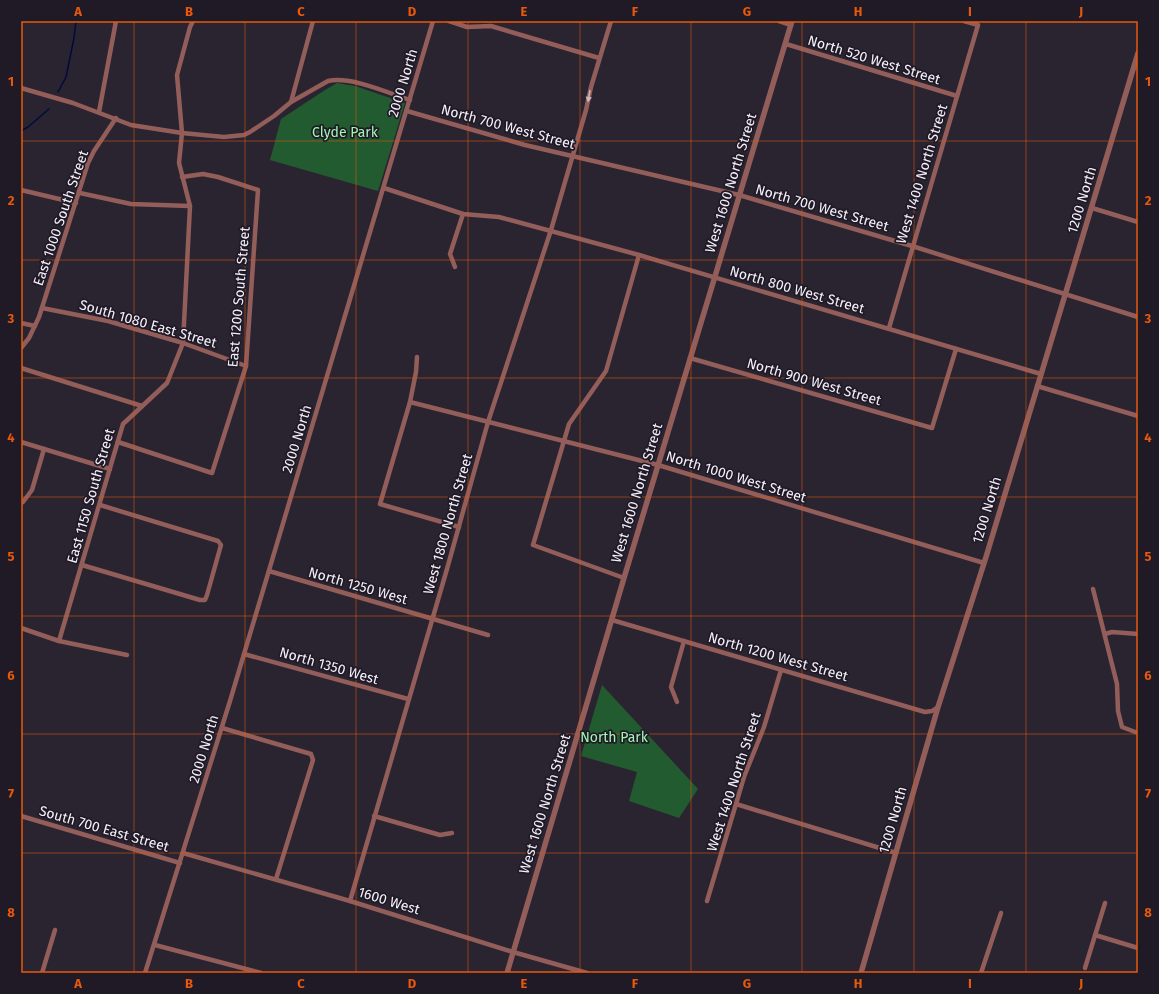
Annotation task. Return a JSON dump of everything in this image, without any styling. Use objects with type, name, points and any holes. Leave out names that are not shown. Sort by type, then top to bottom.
[{"type":"street","points":[[99,112],[116,21]]},
{"type":"street","name":"East 1150 South Street","points":[[59,641],[123,424],[166,383],[183,344],[190,206],[179,163],[182,133],[177,75],[193,21]]},
{"type":"street","points":[[291,102],[313,21]]},
{"type":"street","name":"2000 North","points":[[145,973],[222,728],[433,21]]},
{"type":"street","points":[[449,21],[467,27],[492,26],[599,58]]},
{"type":"street","name":"West 1800 North Street","points":[[350,900],[459,527],[488,422],[551,230],[586,110],[599,58],[611,21]]},
{"type":"street","points":[[779,21],[792,23]]},
{"type":"street","name":"West 1400 North Street","points":[[888,328],[978,25],[964,21]]},
{"type":"street","name":"West 1600 North Street","points":[[507,973],[714,278],[792,23]]},
{"type":"street","name":"North 520 West Street","points":[[786,44],[957,96]]},
{"type":"street","name":"1200 North","points":[[861,973],[938,707],[984,563],[1066,295],[1138,53]]},
{"type":"street","points":[[21,88],[99,112],[132,125],[182,133],[224,137],[244,135],[258,128],[291,102],[328,81],[341,80],[352,82],[410,100]]},
{"type":"street","name":"North 700 West Street","points":[[406,111],[525,145],[739,195],[912,246],[1138,317]]},
{"type":"street","name":"East 1000 South Street","points":[[21,348],[29,338],[42,308],[80,193],[88,162],[116,118]]},
{"type":"street","name":"East 1200 South Street","points":[[118,442],[212,473],[246,366],[258,190],[203,174],[182,176]]},
{"type":"street","name":"North 800 West Street","points":[[384,188],[463,214],[499,217],[551,230],[1041,374]]},
{"type":"street","points":[[21,190],[76,203]]},
{"type":"street","points":[[80,193],[131,204],[190,206]]},
{"type":"street","points":[[1092,208],[1138,222]]},
{"type":"street","points":[[455,267],[450,254],[463,214]]},
{"type":"street","points":[[624,578],[533,545],[569,424],[606,371],[639,255]]},
{"type":"street","name":"South 1080 East Street","points":[[42,308],[108,321],[183,344],[246,366]]},
{"type":"street","points":[[21,323],[35,326]]},
{"type":"street","name":"North 900 West Street","points":[[690,358],[932,428],[956,349]]},
{"type":"street","points":[[417,357],[416,372],[410,402],[380,504],[459,527]]},
{"type":"street","points":[[21,368],[142,406]]},
{"type":"street","points":[[1037,386],[1138,416]]},
{"type":"street","name":"North 1000 West Street","points":[[410,402],[658,465],[984,563]]},
{"type":"street","points":[[21,442],[110,469]]},
{"type":"street","points":[[23,502],[32,490],[44,449]]},
{"type":"street","points":[[82,565],[200,600],[205,600],[221,545],[218,541],[100,505]]},
{"type":"street","name":"North 1250 West","points":[[269,571],[488,635]]},
{"type":"street","points":[[1093,589],[1117,684],[1118,711],[1122,727],[1138,733]]},
{"type":"street","name":"North 1200 West Street","points":[[612,620],[925,712],[932,711],[938,707]]},
{"type":"street","points":[[21,628],[59,641],[127,656]]},
{"type":"street","points":[[1104,634],[1112,632],[1138,634]]},
{"type":"street","points":[[677,702],[671,687],[684,641]]},
{"type":"street","name":"North 1350 West","points":[[244,654],[408,699]]},
{"type":"street","name":"West 1400 North Street","points":[[707,901],[744,777],[764,727],[781,670]]},
{"type":"street","points":[[222,728],[312,754],[313,760],[276,879]]},
{"type":"street","points":[[736,804],[896,853]]},
{"type":"street","name":"South 700 East Street","points":[[21,816],[180,863]]},
{"type":"street","points":[[374,816],[440,835],[452,833]]},
{"type":"street","name":"1600 West","points":[[183,853],[350,900],[513,952],[587,973]]},
{"type":"street","points":[[1085,968],[1105,903]]},
{"type":"street","points":[[981,973],[1001,913]]},
{"type":"street","points":[[42,973],[55,930]]},
{"type":"street","points":[[1095,935],[1138,948]]},
{"type":"street","points":[[154,945],[261,973]]},
{"type":"green space","name":"Clyde Park","points":[[337,83],[355,86],[405,103],[378,191],[270,160],[281,119]]},
{"type":"green space","name":"North Park","points":[[602,685],[698,789],[679,818],[629,801],[637,772],[581,756]]},
{"type":"waterway","points":[[58,92],[66,77],[76,21]]},
{"type":"waterway","points":[[21,131],[49,109]]}]
